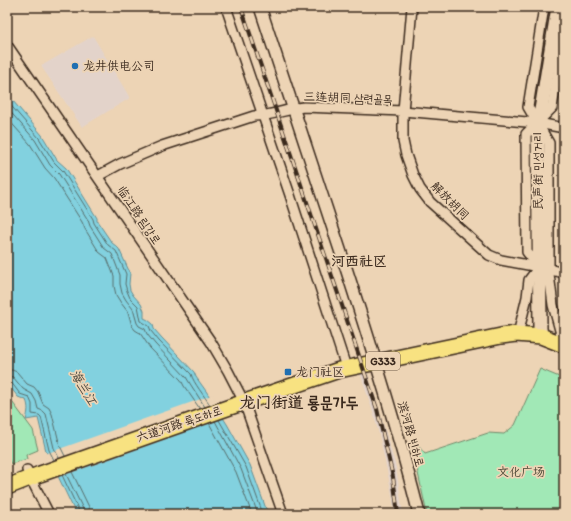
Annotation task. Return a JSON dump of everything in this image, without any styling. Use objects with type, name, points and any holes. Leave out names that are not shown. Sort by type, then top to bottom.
[{"type":"highway","name":"六道河路 륙도하로","points":[[7,478],[33,472],[228,403],[339,370],[362,365],[375,359],[498,328],[526,326],[540,332],[563,338]]},
{"type":"highway","name":"六道河路 륙도하로","points":[[243,399],[344,361],[360,357],[375,359],[501,336],[540,332]]},
{"type":"highway","name":"六道河路 륙도하로","points":[[7,487],[33,472]]},
{"type":"main road","name":"民声街 민성거리","points":[[540,332],[544,268],[538,123],[558,7]]},
{"type":"street","points":[[226,7],[344,361]]},
{"type":"street","name":"滨河路 빈하로","points":[[260,7],[375,359],[407,465],[419,514]]},
{"type":"street","name":"解放胡同","points":[[412,7],[403,112],[403,141],[413,175],[420,189],[430,202],[489,255],[501,260],[564,273]]},
{"type":"street","points":[[544,7],[528,106],[538,123],[552,108],[564,33]]},
{"type":"street","name":"临江路 림강로","points":[[7,45],[211,342],[243,399],[283,514]]},
{"type":"street","name":"三连胡同 삼련골목","points":[[98,176],[120,164],[162,146],[254,116],[263,116],[294,108],[304,107],[403,112],[538,123],[564,128]]},
{"type":"street","points":[[520,326],[527,297],[529,280],[544,268],[563,338]]},
{"type":"street","points":[[33,472],[49,514]]},
{"type":"shaded area","points":[[93,36],[130,98],[82,127],[41,66]]},
{"type":"shaded area","points":[[367,371],[396,467],[403,514],[395,514],[379,434],[360,373]]},
{"type":"green space","name":"文化广场","points":[[540,369],[564,379],[564,514],[427,514],[416,464],[410,445],[415,442],[425,454],[488,433],[504,434],[515,425]]},
{"type":"green space","points":[[7,395],[33,430],[38,450],[26,455],[27,459],[11,464],[7,456]]},
{"type":"water","name":"海兰江","points":[[7,94],[42,135],[57,160],[66,168],[97,218],[97,221],[112,243],[119,249],[130,273],[130,290],[141,304],[144,311],[144,318],[153,324],[154,329],[194,372],[227,424],[250,465],[268,514],[76,514],[46,451],[38,418],[26,420],[28,405],[26,400],[18,397],[7,383]]},
{"type":"pier","points":[[212,395],[225,418],[56,478],[45,454]]},
{"type":"railway","points":[[241,7],[377,409],[393,477],[398,514]]},
{"type":"place","name":"龙井供电公司","points":[[75,66]]},
{"type":"place","name":"龙门社区","points":[[288,372]]},
{"type":"district","name":"河西社区","points":[[359,261]]},
{"type":"district","name":"龙门街道 룡문가두","points":[[299,402]]}]
